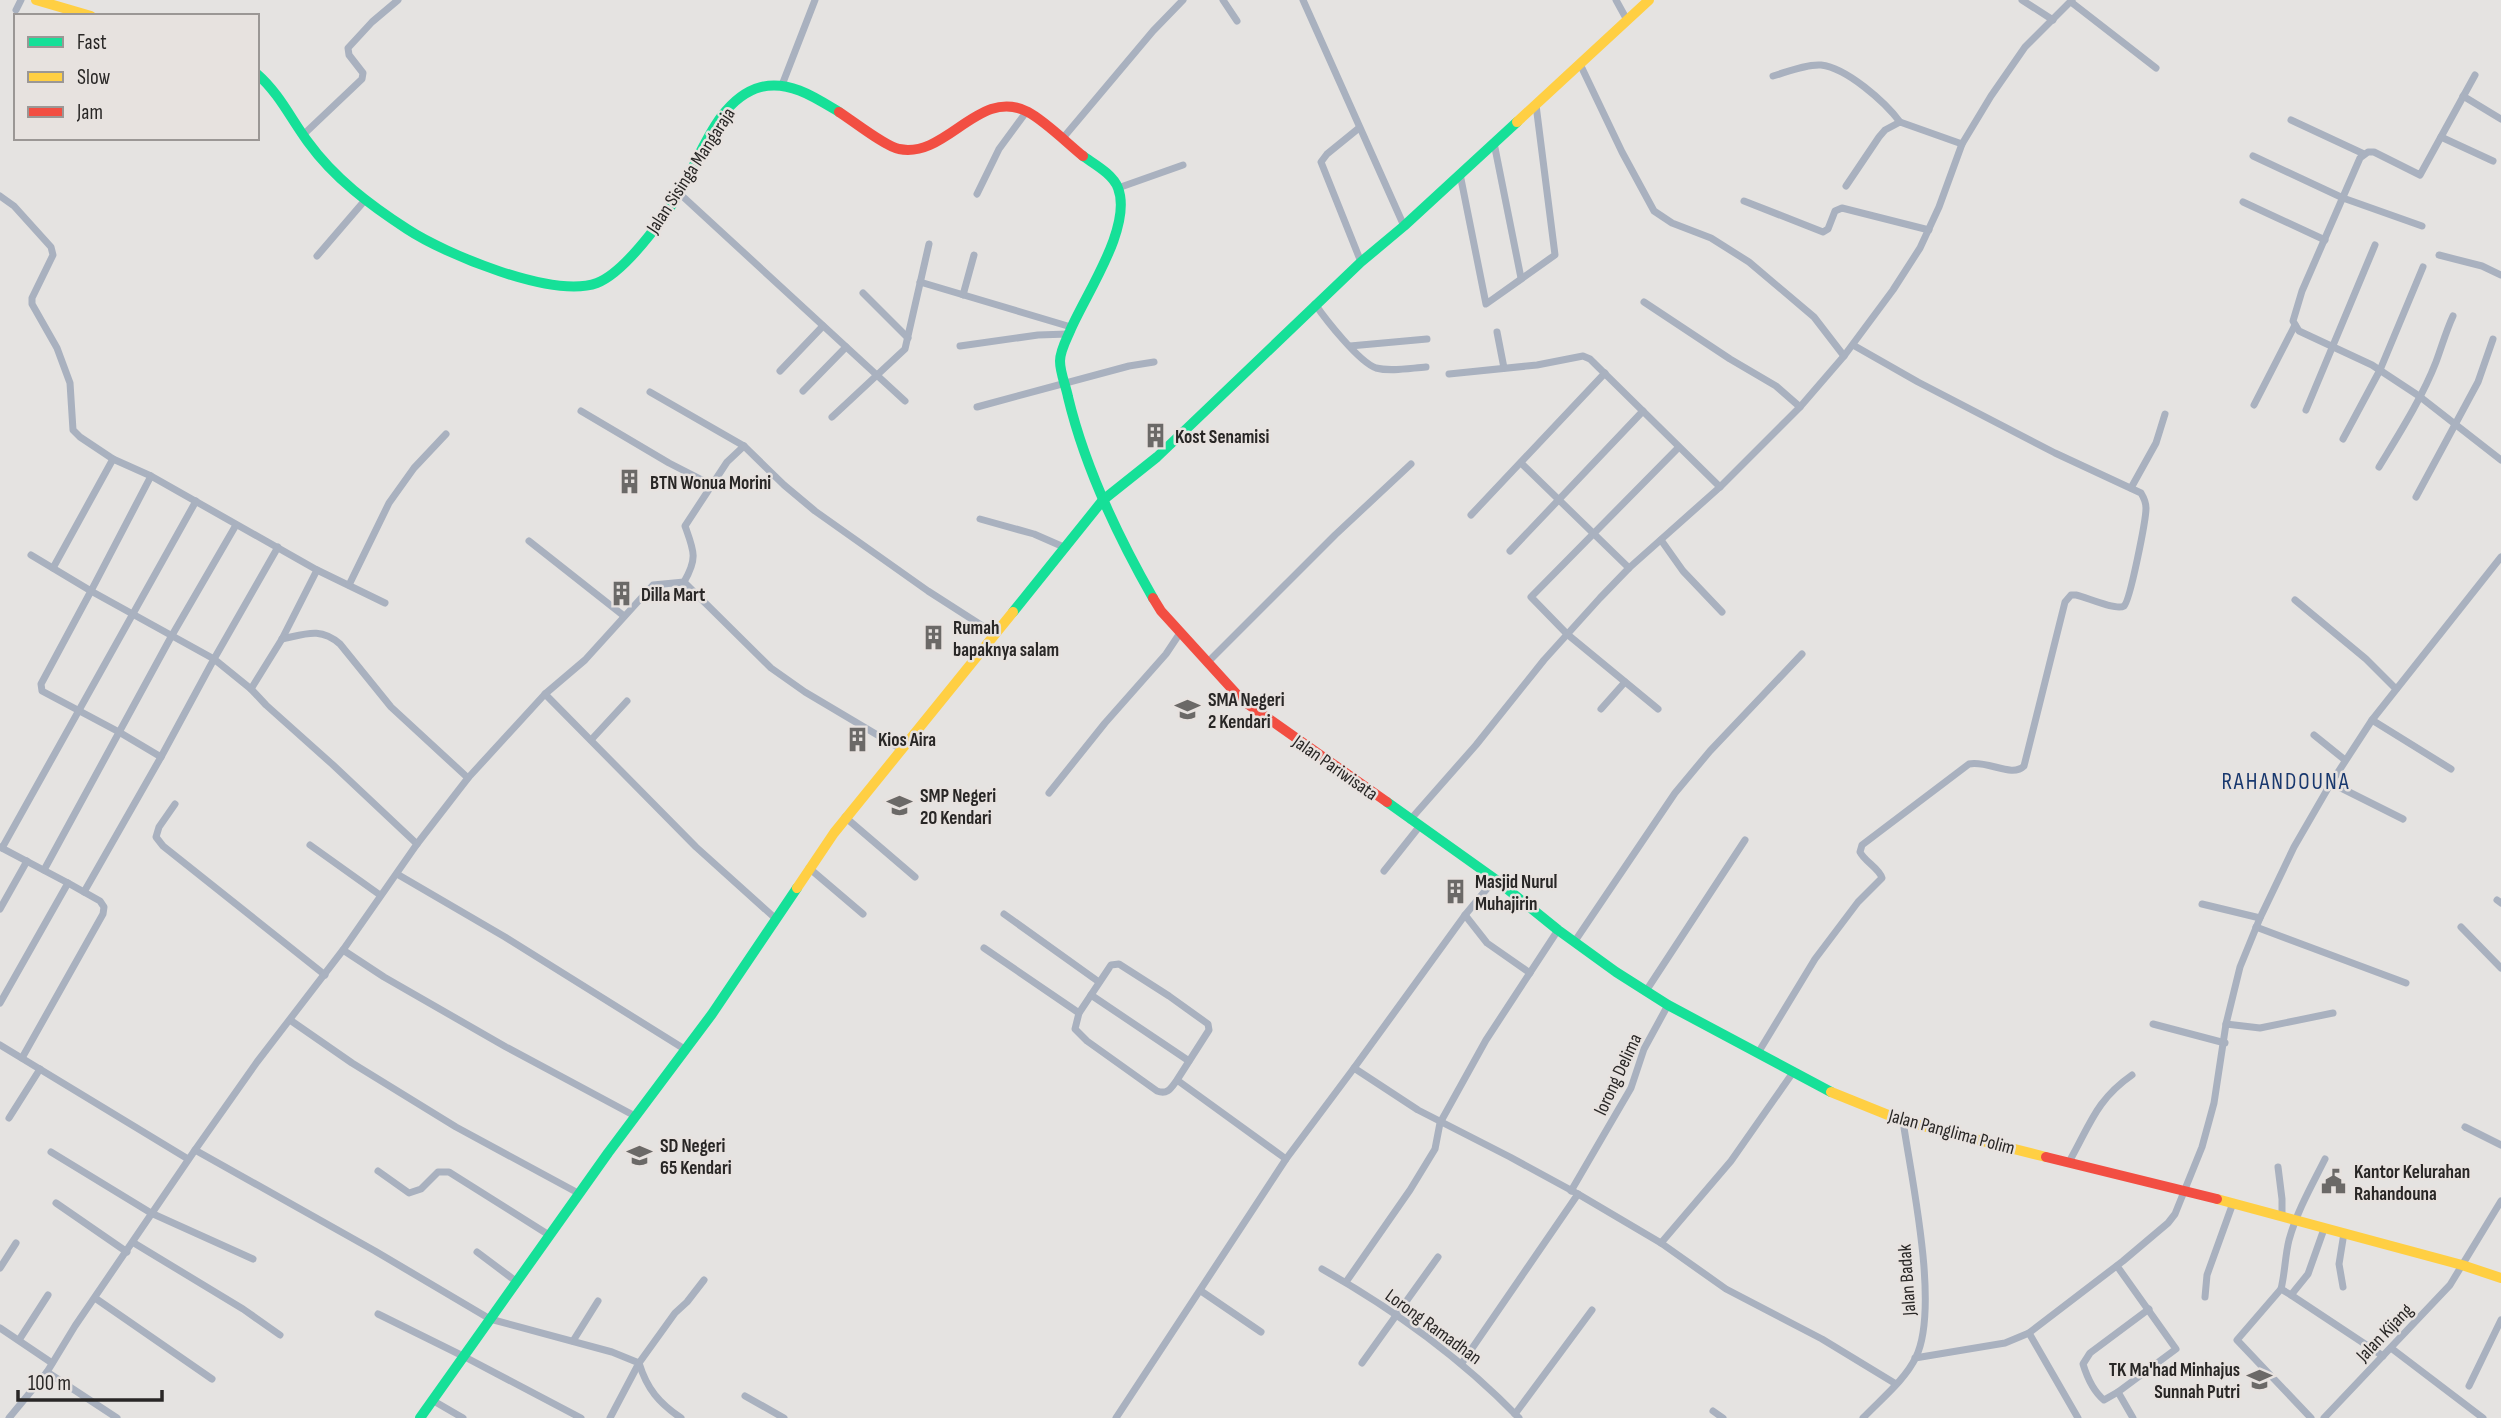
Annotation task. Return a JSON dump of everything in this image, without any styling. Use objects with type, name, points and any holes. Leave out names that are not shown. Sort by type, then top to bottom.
[{"type":"street","points":[[16,10],[21,0]]},
{"type":"street","points":[[36,0],[84,14]]},
{"type":"street","points":[[303,135],[362,79],[363,73],[349,55],[348,48],[372,22],[398,0]]},
{"type":"street","points":[[815,0],[782,85],[804,92],[896,149],[909,153],[927,148],[987,109],[1002,105],[1014,106],[1027,111],[1063,138],[1112,179],[1118,188],[1121,208],[1109,255],[1060,355],[1073,417],[1103,500]]},
{"type":"street","points":[[1063,138],[1153,31],[1183,0]]},
{"type":"street","points":[[1223,0],[1237,20]]},
{"type":"street","points":[[1303,0],[1404,226]]},
{"type":"street","points":[[1616,0],[1627,20]]},
{"type":"street","points":[[421,1418],[578,1193],[686,1050],[845,817],[1103,500],[1157,457],[1213,406],[1315,304],[1404,226],[1649,0]]},
{"type":"street","points":[[2022,0],[2053,20]]},
{"type":"street","points":[[1384,871],[1415,823],[1567,634],[1629,568],[1720,488],[1800,407],[1853,345],[1893,290],[1929,230],[1962,144],[2025,47],[2072,1],[2156,68]]},
{"type":"street","points":[[1580,64],[1654,211],[1672,223],[1712,238],[1749,262],[1814,317],[1844,356]]},
{"type":"street","points":[[1773,76],[1809,66],[1832,68],[1852,79],[1883,103],[1900,122],[1962,144]]},
{"type":"street","points":[[2291,120],[2364,154],[2374,152],[2420,175],[2474,75]]},
{"type":"street","name":"Jalan Sisinga Mangaraja","points":[[259,76],[315,152],[366,199],[421,237],[453,254],[496,270],[575,286],[596,283],[619,266],[650,234],[679,193],[722,116],[738,97],[754,90],[782,85]]},
{"type":"street","points":[[2463,96],[2501,119]]},
{"type":"street","points":[[1460,174],[1486,304],[1555,255],[1536,105]]},
{"type":"street","points":[[977,194],[999,149],[1027,111]]},
{"type":"street","points":[[1846,186],[1879,137],[1885,130],[1900,122]]},
{"type":"street","points":[[1359,128],[1326,154],[1321,162],[1361,262]]},
{"type":"street","points":[[2441,137],[2493,161]]},
{"type":"street","points":[[1494,143],[1521,278]]},
{"type":"street","points":[[2364,154],[2293,317],[2295,325],[2299,331],[2380,370],[2419,396],[2501,460]]},
{"type":"street","points":[[2253,156],[2343,198],[2422,226]]},
{"type":"street","points":[[1118,188],[1183,165]]},
{"type":"street","points":[[679,193],[905,401]]},
{"type":"street","points":[[0,196],[14,206],[51,247],[53,255],[32,298],[32,304],[57,348],[70,383],[73,430],[80,438],[113,459],[151,476],[317,569],[385,603]]},
{"type":"street","points":[[317,256],[366,199]]},
{"type":"street","points":[[1744,201],[1823,232],[1828,229],[1835,211],[1842,208],[1929,230]]},
{"type":"street","points":[[2243,202],[2325,240]]},
{"type":"street","points":[[832,417],[905,349],[929,244]]},
{"type":"street","points":[[2306,410],[2375,245]]},
{"type":"street","points":[[2439,255],[2482,266],[2501,275]]},
{"type":"street","points":[[963,295],[974,256]]},
{"type":"street","points":[[2343,439],[2380,370],[2423,267]]},
{"type":"street","points":[[920,282],[1070,330]]},
{"type":"street","points":[[863,293],[908,338]]},
{"type":"street","points":[[1644,302],[1776,386],[1800,407]]},
{"type":"street","points":[[1315,304],[1368,364],[1378,369],[1426,367]]},
{"type":"street","points":[[2379,467],[2436,362],[2441,341],[2453,316]]},
{"type":"street","points":[[2254,405],[2295,325]]},
{"type":"street","points":[[780,371],[823,326]]},
{"type":"street","points":[[960,346],[1070,330]]},
{"type":"street","points":[[1497,332],[1504,368]]},
{"type":"street","points":[[1350,346],[1427,339]]},
{"type":"street","points":[[2416,497],[2478,382],[2493,339]]},
{"type":"street","points":[[1758,1054],[1815,959],[1858,902],[1882,878],[1862,856],[1862,845],[1969,764],[1979,762],[2012,771],[2020,770],[2024,766],[2068,598],[2076,595],[2120,608],[2128,601],[2146,508],[2141,493],[2055,453],[1853,345]]},
{"type":"street","points":[[803,391],[846,347]]},
{"type":"street","points":[[1449,374],[1537,365],[1583,356],[1605,373],[1720,488]]},
{"type":"street","points":[[977,407],[1154,362]]},
{"type":"street","points":[[1471,515],[1605,373]]},
{"type":"street","points":[[650,392],[744,446],[815,511],[928,591],[995,634]]},
{"type":"street","points":[[581,411],[712,485]]},
{"type":"street","points":[[1510,551],[1643,411]]},
{"type":"street","points":[[2132,488],[2156,443],[2165,414]]},
{"type":"street","points":[[349,585],[389,503],[414,468],[446,434]]},
{"type":"street","points":[[684,582],[693,567],[694,555],[685,526],[727,462],[744,446]]},
{"type":"street","points":[[1658,709],[1567,634],[1531,597],[1678,448]]},
{"type":"street","points":[[53,568],[113,459]]},
{"type":"street","points":[[1521,463],[1629,568]]},
{"type":"street","points":[[1207,663],[1335,535],[1411,464]]},
{"type":"street","points":[[151,476],[41,684],[42,691],[161,757]]},
{"type":"street","name":"Jalan Pariwisata","points":[[1103,500],[1146,589],[1180,633],[1242,700],[1495,879]]},
{"type":"street","points":[[22,1058],[103,914],[104,907],[100,901],[1,848],[196,501]]},
{"type":"street","points":[[980,519],[1034,534],[1066,548]]},
{"type":"street","points":[[44,870],[171,636],[236,525]]},
{"type":"street","points":[[1661,540],[1683,571],[1722,612]]},
{"type":"street","points":[[529,541],[624,616]]},
{"type":"street","points":[[84,892],[278,547]]},
{"type":"street","points":[[31,555],[215,659],[251,689],[265,705],[417,844]]},
{"type":"street","points":[[1915,1359],[2005,1343],[2029,1333],[2118,1266],[2168,1223],[2184,1191],[2205,1136],[2214,1102],[2226,1024],[2240,967],[2294,847],[2372,720],[2501,557]]},
{"type":"street","points":[[251,689],[282,639],[317,569]]},
{"type":"street","points":[[9,1418],[47,1372],[188,1158],[344,950],[380,895],[468,778],[545,694],[585,660],[653,585],[684,582]]},
{"type":"street","points":[[684,582],[771,668],[805,692],[901,749]]},
{"type":"street","points":[[2295,600],[2366,659],[2396,689]]},
{"type":"street","points":[[282,639],[320,632],[330,636],[340,644],[391,707],[468,778]]},
{"type":"street","points":[[1049,793],[1105,723],[1166,654],[1180,633]]},
{"type":"street","points":[[1575,942],[1675,793],[1710,751],[1802,654]]},
{"type":"street","points":[[1601,709],[1625,682]]},
{"type":"street","points":[[545,694],[696,847],[776,919]]},
{"type":"street","points":[[591,740],[627,701]]},
{"type":"street","points":[[2372,720],[2451,769]]},
{"type":"street","points":[[2314,734],[2345,760]]},
{"type":"street","points":[[2331,783],[2403,819]]},
{"type":"street","points":[[175,804],[159,827],[156,837],[163,846],[325,975]]},
{"type":"street","points":[[845,817],[915,877]]},
{"type":"street","points":[[1646,991],[1745,840]]},
{"type":"street","points":[[310,845],[380,895]]},
{"type":"street","points":[[0,909],[27,861]]},
{"type":"street","points":[[809,868],[863,914]]},
{"type":"street","points":[[397,874],[505,937],[686,1050]]},
{"type":"street","points":[[1116,1418],[1286,1159],[1465,915],[1495,879]]},
{"type":"street","name":"Jalan Panglima Polim","points":[[1495,879],[1558,930],[1646,991],[1758,1054],[1850,1100],[1903,1121],[2233,1203],[2501,1278]]},
{"type":"street","points":[[0,1003],[68,883]]},
{"type":"street","points":[[2202,904],[2260,918]]},
{"type":"street","points":[[1004,914],[1099,982]]},
{"type":"street","points":[[1465,915],[1487,943],[1530,973]]},
{"type":"street","points":[[2461,927],[2501,968]]},
{"type":"street","points":[[2256,928],[2406,983]]},
{"type":"street","points":[[1346,1282],[1435,1149],[1440,1123],[1486,1040],[1558,930]]},
{"type":"street","points":[[984,948],[1079,1013]]},
{"type":"street","points":[[344,950],[384,977],[495,1041],[635,1116]]},
{"type":"street","points":[[1119,964],[1209,1024],[1210,1028],[1170,1091],[1157,1091],[1077,1033],[1075,1022],[1091,995],[1111,965],[1119,964]]},
{"type":"street","points":[[1091,995],[1189,1061]]},
{"type":"street","name":"lorong Delima","points":[[1462,1363],[1574,1193],[1631,1088],[1644,1049],[1668,1004]]},
{"type":"street","points":[[2226,1024],[2260,1028],[2333,1013]]},
{"type":"street","points":[[290,1020],[352,1063],[456,1127],[578,1193]]},
{"type":"street","points":[[2154,1024],[2225,1043]]},
{"type":"street","points":[[0,1045],[188,1158]]},
{"type":"street","points":[[1354,1068],[1440,1123],[1510,1157],[1574,1193],[1661,1243],[1726,1289],[1822,1339],[1896,1384]]},
{"type":"street","points":[[9,1118],[40,1069]]},
{"type":"street","points":[[1661,1243],[1731,1161],[1794,1070]]},
{"type":"street","points":[[2069,1162],[2099,1106],[2114,1087],[2132,1075]]},
{"type":"street","points":[[1177,1080],[1286,1159]]},
{"type":"street","name":"Jalan Badak","points":[[1863,1418],[1896,1384],[1915,1359],[1922,1343],[1926,1320],[1924,1272],[1903,1121]]},
{"type":"street","points":[[2465,1127],[2501,1145]]},
{"type":"street","points":[[195,1150],[490,1319],[612,1352],[639,1363],[646,1384],[655,1397],[681,1418]]},
{"type":"street","points":[[51,1152],[151,1213],[253,1259]]},
{"type":"street","points":[[2311,1418],[2237,1343],[2238,1337],[2281,1289],[2295,1220],[2325,1159]]},
{"type":"street","points":[[2278,1167],[2281,1216]]},
{"type":"street","points":[[378,1171],[409,1193],[421,1189],[438,1172],[449,1172],[549,1235]]},
{"type":"street","name":"Jalan Kijang","points":[[2324,1418],[2449,1285],[2501,1202]]},
{"type":"street","points":[[56,1203],[127,1252]]},
{"type":"street","points":[[2205,1297],[2213,1258],[2233,1203]]},
{"type":"street","points":[[2291,1295],[2308,1274],[2324,1229]]},
{"type":"street","points":[[2343,1287],[2339,1264],[2344,1233]]},
{"type":"street","points":[[0,1268],[16,1243]]},
{"type":"street","points":[[134,1243],[243,1309],[280,1335]]},
{"type":"street","points":[[477,1252],[517,1282]]},
{"type":"street","points":[[1362,1363],[1438,1257]]},
{"type":"street","points":[[2118,1266],[2149,1309],[2176,1349],[2104,1400],[2086,1374],[2083,1364],[2090,1353],[2149,1309]]},
{"type":"street","name":"Lorong Ramadhan","points":[[1322,1269],[1346,1282],[1462,1363],[1517,1416]]},
{"type":"street","points":[[610,1418],[639,1363],[675,1313],[687,1303],[704,1280]]},
{"type":"street","points":[[2281,1289],[2383,1356]]},
{"type":"street","points":[[1201,1291],[1261,1332]]},
{"type":"street","points":[[19,1340],[48,1295]]},
{"type":"street","points":[[95,1298],[212,1379]]},
{"type":"street","points":[[573,1341],[598,1301]]},
{"type":"street","points":[[1517,1416],[1592,1310]]},
{"type":"street","points":[[378,1314],[582,1418]]},
{"type":"street","points":[[2469,1386],[2501,1320]]},
{"type":"street","points":[[0,1328],[52,1363]]},
{"type":"street","points":[[2029,1333],[2078,1418]]},
{"type":"street","points":[[2391,1348],[2483,1418]]},
{"type":"street","points":[[47,1372],[117,1418]]},
{"type":"street","points":[[2118,1392],[2133,1418]]},
{"type":"street","points":[[745,1396],[784,1418]]},
{"type":"street","points":[[432,1400],[463,1418]]},
{"type":"street","points":[[1713,1411],[1723,1418]]},
{"type":"traffic: fast","points":[[259,76],[272,89],[318,155],[353,190],[380,210],[424,239],[472,261],[528,280],[554,285],[578,286],[597,283],[622,265],[649,235],[673,202],[717,123],[726,111],[748,92],[772,85],[792,88],[839,112]]},
{"type":"traffic: fast","points":[[1013,612],[1103,500],[1157,457],[1361,262],[1517,122]]},
{"type":"traffic: fast","points":[[1083,156],[1116,183],[1121,204],[1113,241],[1060,357],[1061,370],[1083,450],[1093,475],[1127,550],[1153,598]]},
{"type":"traffic: fast","points":[[1387,802],[1495,879],[1616,972],[1668,1005],[1831,1092]]},
{"type":"traffic: fast","points":[[420,1418],[608,1153],[712,1014],[797,888]]},
{"type":"traffic: slow","points":[[36,0],[84,14]]},
{"type":"traffic: slow","points":[[1517,122],[1649,0]]},
{"type":"traffic: slow","points":[[797,888],[834,833],[1013,612]]},
{"type":"traffic: slow","points":[[1831,1092],[1903,1121],[2046,1157]]},
{"type":"traffic: slow","points":[[2217,1199],[2501,1278]]},
{"type":"traffic: jam","points":[[839,112],[893,147],[916,149],[933,144],[978,115],[994,108],[1010,107],[1035,116],[1083,156]]},
{"type":"traffic: jam","points":[[1153,598],[1161,611],[1242,700],[1387,802]]},
{"type":"traffic: jam","points":[[2046,1157],[2217,1199]]},
{"type":"place","name":"Kost Senamisi","points":[[1155,436]]},
{"type":"place","name":"BTN Wonua Morini","points":[[630,482]]},
{"type":"place","name":"Dilla Mart","points":[[621,594]]},
{"type":"place","name":"Rumah bapaknya salam","points":[[933,638]]},
{"type":"place","name":"SMA Negeri 2 Kendari","points":[[1188,710]]},
{"type":"place","name":"Kios Aira","points":[[858,739]]},
{"type":"place","name":"SMP Negeri 20 Kendari","points":[[900,806]]},
{"type":"place","name":"Masjid Nurul Muhajirin","points":[[1455,892]]},
{"type":"place","name":"SD Negeri 65 Kendari","points":[[640,1156]]},
{"type":"place","name":"Kantor Kelurahan Rahandouna","points":[[2334,1182]]},
{"type":"place","name":"TK Ma'had Minhajus Sunnah Putri","points":[[2260,1380]]},
{"type":"district","name":"RAHANDOUNA","points":[[2286,781]]}]
